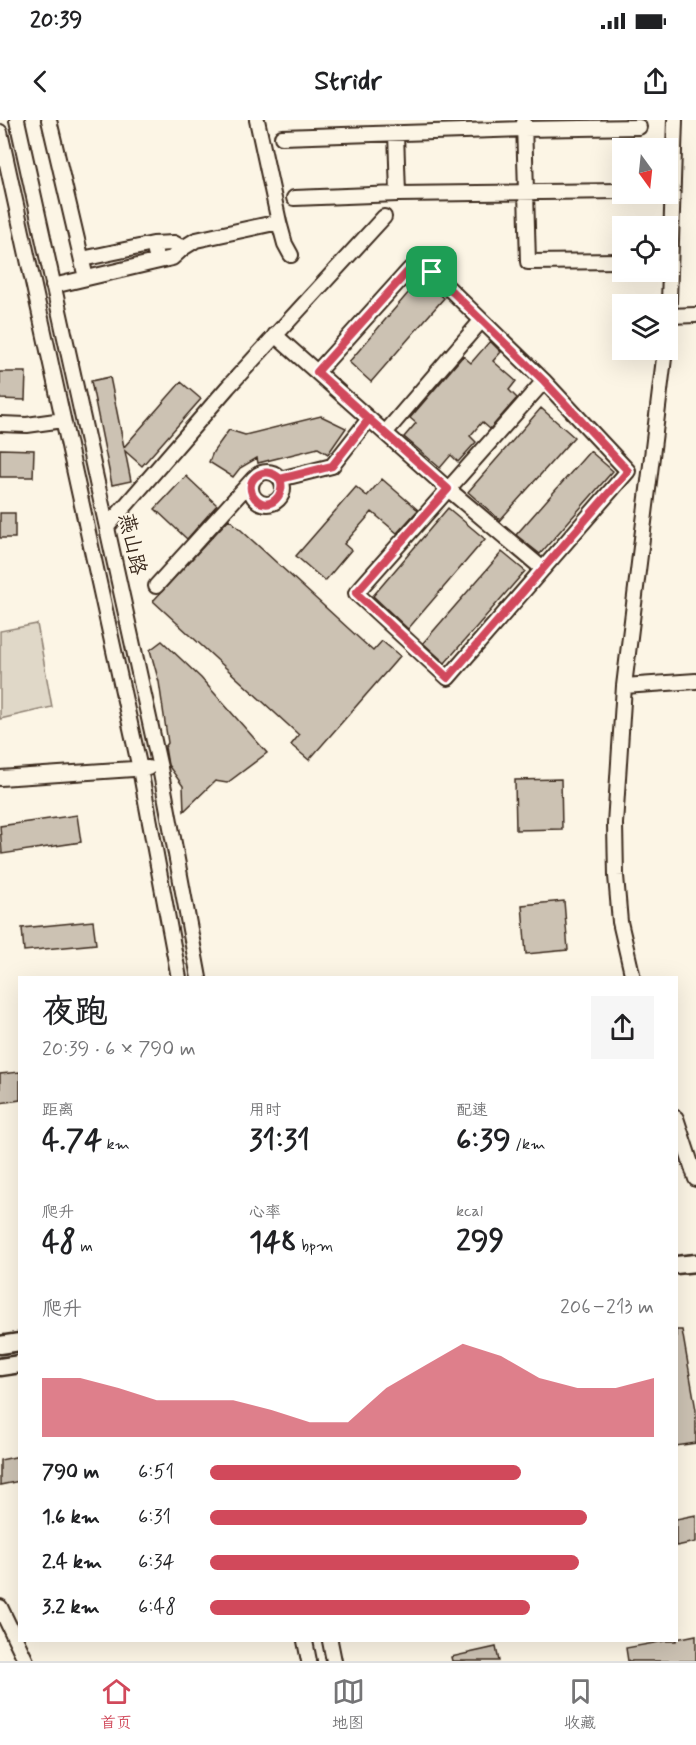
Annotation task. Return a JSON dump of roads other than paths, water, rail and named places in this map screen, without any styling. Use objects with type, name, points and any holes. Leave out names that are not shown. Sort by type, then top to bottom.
[{"type":"main road","points":[[678,1265],[696,1263]]},
{"type":"main road","points":[[0,1345],[18,1342]]},
{"type":"main road","points":[[0,1367],[18,1364]]},
{"type":"street","name":"燕山路","points":[[17,120],[160,768],[199,976]]},
{"type":"street","points":[[49,120],[86,278]]},
{"type":"street","points":[[257,120],[279,222],[291,255]]},
{"type":"street","points":[[670,294],[675,120]]},
{"type":"street","points":[[282,137],[396,133],[524,124],[639,127]]},
{"type":"street","points":[[524,124],[528,262],[612,261]]},
{"type":"street","name":"燕山路","points":[[0,132],[140,769],[179,976]]},
{"type":"street","points":[[396,133],[398,194]]},
{"type":"street","points":[[294,198],[526,191],[612,191]]},
{"type":"street","points":[[106,527],[384,217]]},
{"type":"street","points":[[53,286],[172,258],[196,240],[279,222]]},
{"type":"street","points":[[82,259],[153,244],[174,243],[183,248]]},
{"type":"street","points":[[153,244],[157,261]]},
{"type":"street","points":[[317,372],[409,270],[423,265],[544,381],[628,471],[448,678],[356,593],[544,381]]},
{"type":"street","points":[[678,316],[696,315]]},
{"type":"street","points":[[385,433],[481,321]]},
{"type":"street","points":[[276,335],[448,489],[543,569]]},
{"type":"street","points":[[633,976],[620,922],[615,824],[624,686],[664,360]]},
{"type":"street","points":[[280,479],[332,466],[369,419]]},
{"type":"street","points":[[0,424],[27,425],[63,420]]},
{"type":"street","points":[[156,586],[254,478],[262,472],[272,472],[280,479],[281,494],[278,499],[263,503],[254,497],[250,488],[254,478]]},
{"type":"street","points":[[624,686],[696,681]]},
{"type":"street","points":[[0,778],[160,768]]},
{"type":"street","points":[[678,1124],[696,1179]]},
{"type":"street","points":[[0,1607],[26,1661]]},
{"type":"street","points":[[305,1642],[309,1661]]},
{"type":"street","points":[[330,1642],[334,1661]]}]
